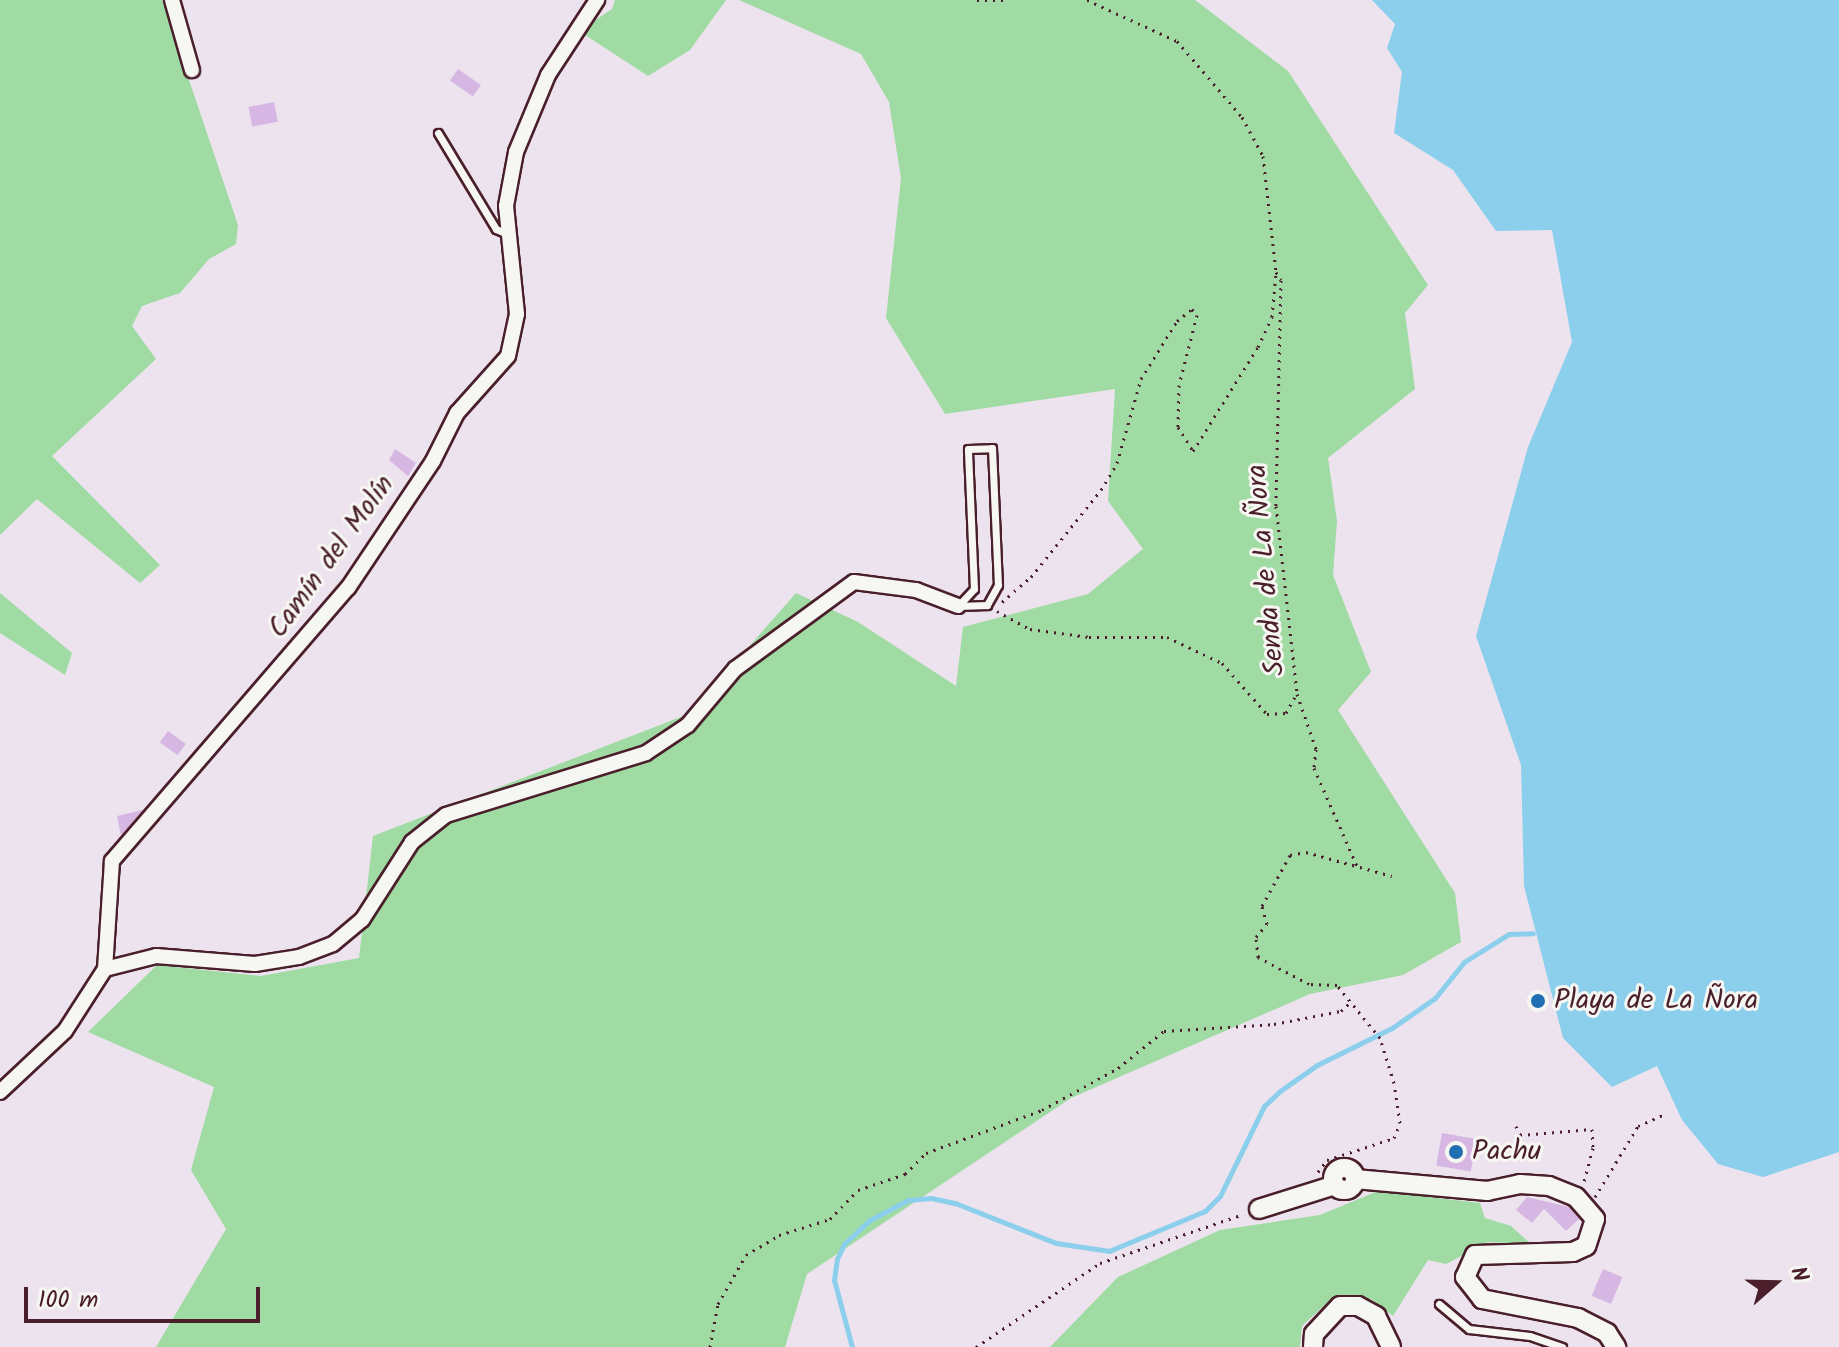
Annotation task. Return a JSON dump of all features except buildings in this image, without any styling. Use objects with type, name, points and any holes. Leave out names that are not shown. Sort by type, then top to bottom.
[{"type":"street","points":[[172,0],[192,70]]},
{"type":"street","name":"Camín del Molín","points":[[0,1092],[65,1031],[105,969],[112,861],[348,588],[433,461],[457,413],[508,356],[517,314],[506,206],[516,152],[548,75],[597,0]]},
{"type":"street","points":[[105,969],[156,956],[255,964],[299,957],[333,944],[362,920],[412,842],[446,815],[646,753],[688,725],[735,669],[854,582],[916,590],[958,606]]},
{"type":"street","points":[[1259,1209],[1335,1185],[1347,1190],[1355,1179],[1487,1191],[1520,1184],[1549,1186],[1582,1202],[1594,1233],[1586,1246],[1573,1252],[1475,1255],[1465,1277],[1482,1299],[1578,1318],[1607,1333],[1616,1347]]},
{"type":"street","points":[[1313,1347],[1314,1334],[1340,1306],[1358,1306],[1376,1316],[1391,1347]]},
{"type":"lane","points":[[438,133],[496,229],[509,235]]},
{"type":"lane","points":[[992,448],[998,585],[987,605],[958,606],[974,589],[968,449],[992,448]]},
{"type":"lane","points":[[1439,1304],[1469,1329],[1530,1336],[1562,1347]]},
{"type":"path","points":[[977,0],[1008,0]]},
{"type":"path","name":"Senda de La Ñora","points":[[1087,0],[1177,41],[1242,117],[1263,156],[1276,272],[1281,280],[1276,506],[1297,694],[1316,749],[1314,768],[1358,868]]},
{"type":"path","points":[[987,605],[1008,601],[1101,490],[1117,463],[1141,379],[1177,321],[1192,309],[1197,315],[1179,385],[1178,427],[1193,451],[1263,337],[1272,317],[1276,272]]},
{"type":"path","points":[[987,605],[1030,629],[1089,637],[1167,637],[1222,663],[1267,714],[1286,713],[1297,694]]},
{"type":"path","points":[[1298,1196],[1327,1160],[1381,1145],[1394,1138],[1400,1123],[1383,1044],[1353,1000],[1337,985],[1309,984],[1267,966],[1258,957],[1256,937],[1267,924],[1262,906],[1290,855],[1306,852],[1392,876]]},
{"type":"path","points":[[710,1347],[718,1304],[746,1255],[779,1235],[830,1219],[858,1190],[905,1174],[926,1153],[1042,1110],[1118,1068],[1164,1031],[1274,1024],[1341,1011],[1353,1000]]},
{"type":"path","points":[[1582,1202],[1638,1126],[1663,1115]]},
{"type":"path","points":[[1516,1126],[1520,1135],[1592,1129],[1590,1163],[1582,1202]]},
{"type":"path","points":[[976,1347],[1100,1263],[1259,1209]]},
{"type":"green space","points":[[0,0],[162,0],[238,225],[236,244],[209,259],[180,293],[142,306],[132,326],[156,359],[52,456],[160,565],[140,583],[37,499],[0,535]]},
{"type":"green space","points":[[615,0],[726,0],[690,50],[648,76],[579,31],[612,9]]},
{"type":"green space","points":[[739,0],[1195,0],[1288,71],[1428,285],[1405,313],[1415,389],[1328,458],[1337,521],[1333,575],[1371,672],[1338,710],[1455,893],[1461,942],[1403,975],[1310,994],[1071,1098],[807,1274],[785,1347],[156,1347],[226,1229],[191,1170],[214,1087],[88,1032],[157,965],[261,976],[359,958],[373,836],[691,713],[796,593],[858,622],[956,686],[963,627],[1088,594],[1143,549],[1108,501],[1115,389],[945,414],[886,318],[901,178],[889,102],[861,54]]},
{"type":"green space","points":[[0,593],[72,653],[65,675],[0,633]]},
{"type":"green space","points":[[1378,1191],[1480,1203],[1485,1218],[1511,1226],[1531,1244],[1488,1242],[1446,1264],[1428,1260],[1393,1316],[1371,1299],[1331,1299],[1302,1326],[1300,1347],[1050,1347],[1118,1277],[1220,1230],[1320,1215]]},
{"type":"water","points":[[1372,0],[1839,0],[1839,1152],[1763,1177],[1718,1164],[1682,1120],[1657,1066],[1612,1087],[1563,1038],[1524,886],[1521,765],[1476,636],[1528,447],[1572,342],[1552,230],[1496,231],[1453,170],[1394,133],[1402,72],[1387,48],[1395,24]]},
{"type":"waterway","points":[[852,1347],[834,1280],[837,1259],[844,1244],[870,1220],[908,1200],[931,1198],[955,1203],[1056,1243],[1109,1251],[1205,1211],[1220,1196],[1264,1106],[1280,1091],[1317,1065],[1392,1028],[1435,998],[1464,962],[1509,934],[1533,933]]},
{"type":"place","name":"Playa de La Ñora","points":[[1538,1001]]},
{"type":"place","name":"Pachu","points":[[1456,1152]]}]
